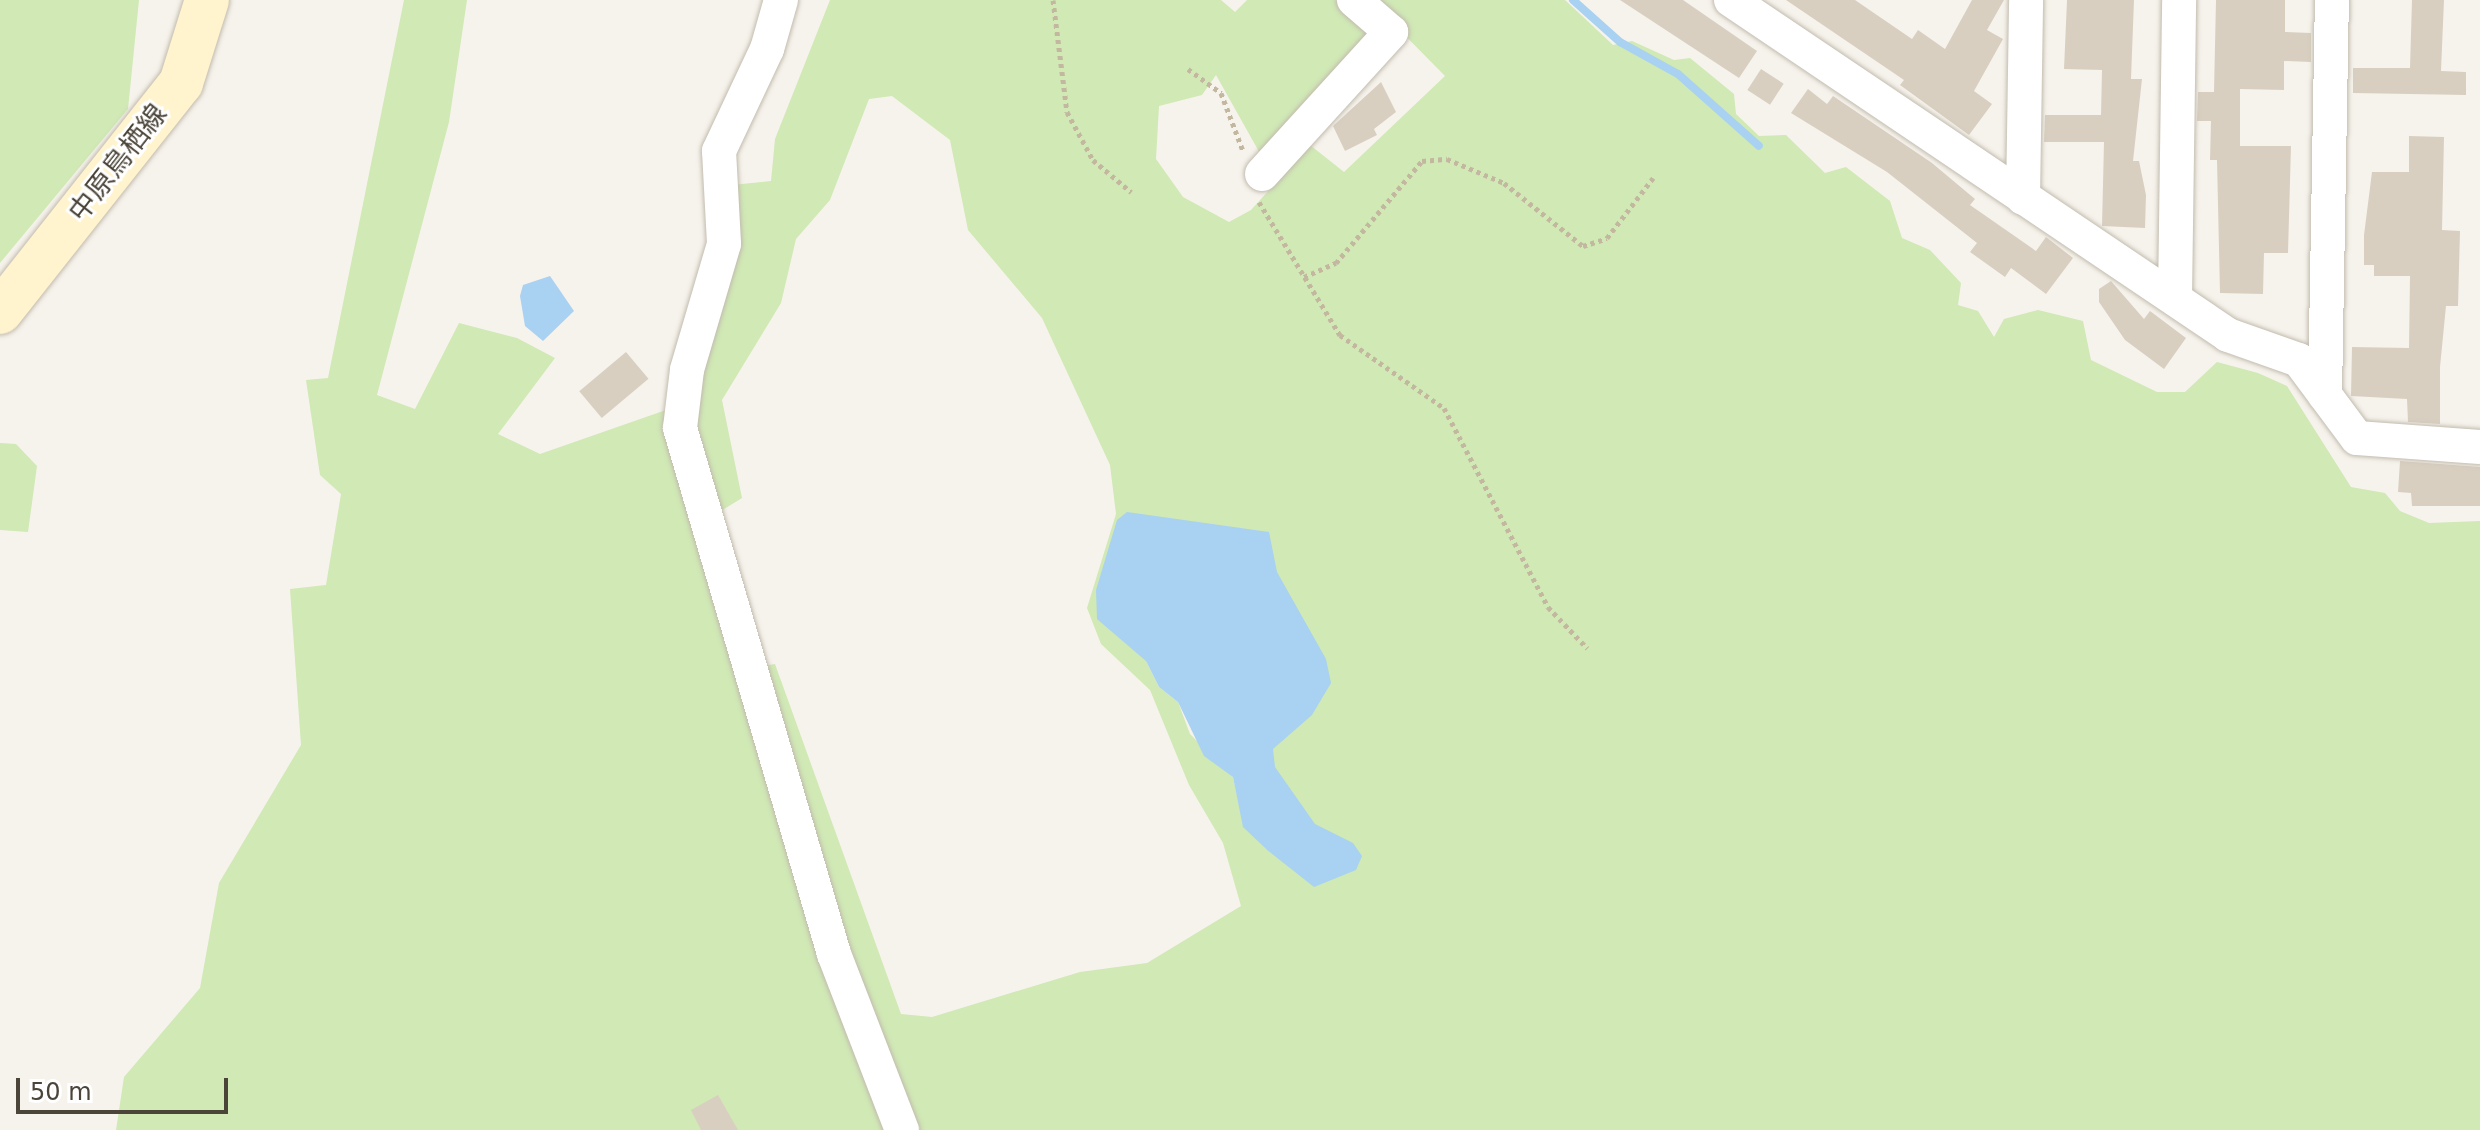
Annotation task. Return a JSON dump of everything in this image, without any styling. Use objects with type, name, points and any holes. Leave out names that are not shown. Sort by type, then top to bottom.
[{"type":"main road","name":"中原鳥栖線","points":[[0,312],[181,83],[207,0]]},
{"type":"street","points":[[781,0],[767,49],[719,151],[724,244],[687,370],[680,428],[829,939],[902,1130]]},
{"type":"street","points":[[1262,174],[1391,32],[1354,0]]},
{"type":"street","points":[[1731,0],[2228,335],[2299,360],[2357,438],[2480,447]]},
{"type":"street","points":[[2023,198],[2026,0]]},
{"type":"street","points":[[2175,297],[2179,0]]},
{"type":"street","points":[[2325,395],[2332,0]]},
{"type":"path","points":[[1053,0],[1067,112],[1093,160],[1131,192]]},
{"type":"path","points":[[1188,69],[1221,93],[1243,151],[1262,174],[1259,201],[1340,335],[1444,408],[1548,607],[1587,648]]},
{"type":"path","points":[[1304,277],[1336,263],[1422,161],[1447,159],[1504,183],[1583,246],[1607,238],[1653,178]]},
{"type":"green space","points":[[0,0],[139,0],[128,109],[0,263]]},
{"type":"green space","points":[[404,0],[467,0],[449,122],[377,395],[415,409],[459,323],[517,338],[555,358],[498,434],[540,454],[666,410],[867,1019],[762,666],[775,664],[901,1014],[932,1017],[1080,972],[1147,963],[1241,906],[1223,843],[1189,785],[1150,690],[1101,644],[1087,608],[1116,514],[1110,465],[1042,318],[968,230],[950,140],[892,96],[869,99],[830,200],[796,239],[781,303],[722,400],[742,498],[716,514],[691,418],[732,185],[771,181],[775,139],[830,0],[1221,0],[1235,12],[1247,0],[1335,0],[1373,32],[1262,157],[1216,75],[1202,95],[1159,106],[1156,159],[1183,197],[1229,222],[1251,210],[1310,145],[1344,172],[1445,76],[1370,0],[1565,0],[1613,45],[1632,41],[1674,60],[1690,58],[1734,94],[1736,114],[1759,136],[1786,135],[1825,173],[1846,167],[1890,201],[1902,238],[1930,250],[1961,283],[1958,305],[1978,311],[1994,337],[2004,319],[2038,310],[2083,321],[2091,360],[2157,392],[2185,392],[2217,362],[2258,373],[2287,386],[2351,487],[2385,493],[2400,511],[2429,523],[2480,521],[2480,1130],[116,1130],[124,1077],[200,988],[219,883],[301,745],[290,589],[326,585],[341,494],[320,475],[306,380],[328,378]],"holes":[[[1146,661],[1342,863],[1266,849],[1244,827],[1233,777],[1190,734],[1178,702],[1159,687]]]},
{"type":"green space","points":[[0,443],[16,444],[37,466],[28,532],[0,530]]},
{"type":"water","points":[[550,276],[574,311],[543,341],[525,326],[520,296],[523,285]]},
{"type":"water","points":[[1127,512],[1269,532],[1277,572],[1326,659],[1331,683],[1312,715],[1273,749],[1275,767],[1315,824],[1353,843],[1362,856],[1356,870],[1314,887],[1243,827],[1233,777],[1204,756],[1178,702],[1159,687],[1146,661],[1097,619],[1096,590],[1117,520]]},
{"type":"building","points":[[1620,0],[1683,0],[1757,51],[1739,78]]},
{"type":"building","points":[[1786,0],[1855,0],[1912,39],[1918,30],[1945,49],[1972,0],[2004,0],[1987,30],[2003,39],[1974,91],[1992,104],[1969,135],[1900,85],[1904,80]]},
{"type":"building","points":[[2067,0],[2134,0],[2131,79],[2142,79],[2133,161],[2139,161],[2146,195],[2145,228],[2102,226],[2104,142],[2044,142],[2045,115],[2101,115],[2102,70],[2064,69]]},
{"type":"building","points":[[2216,0],[2285,0],[2285,32],[2311,33],[2311,62],[2284,61],[2284,90],[2240,89],[2240,146],[2291,146],[2288,253],[2264,253],[2263,294],[2220,293],[2217,160],[2210,160],[2211,121],[2197,121],[2198,92],[2214,92]]},
{"type":"building","points":[[2412,0],[2444,0],[2441,71],[2466,72],[2466,95],[2353,93],[2353,68],[2410,68]]},
{"type":"building","points":[[1761,69],[1784,84],[1770,105],[1747,90]]},
{"type":"building","points":[[1381,82],[1396,112],[1374,129],[1377,135],[1345,151],[1333,126]]},
{"type":"building","points":[[1808,89],[1827,104],[1833,96],[1932,163],[1975,199],[1970,205],[2036,251],[2046,237],[2073,258],[2046,294],[2011,268],[2005,277],[1970,252],[1977,243],[1887,172],[1791,113]]},
{"type":"building","points":[[2409,136],[2444,137],[2442,230],[2460,231],[2458,306],[2446,306],[2440,367],[2440,424],[2408,422],[2407,399],[2351,396],[2352,347],[2409,348],[2410,276],[2374,276],[2374,265],[2364,265],[2364,235],[2372,172],[2409,172]]},
{"type":"building","points":[[2111,281],[2144,319],[2150,311],[2186,338],[2164,369],[2125,340],[2099,302],[2099,289]]},
{"type":"building","points":[[626,352],[648,379],[602,418],[579,391]]},
{"type":"building","points":[[2400,461],[2480,467],[2480,506],[2412,506],[2411,493],[2398,492]]},
{"type":"building","points":[[718,1095],[738,1130],[701,1130],[691,1110]]},
{"type":"waterway","points":[[1573,0],[1620,42],[1678,74],[1759,146]]}]
